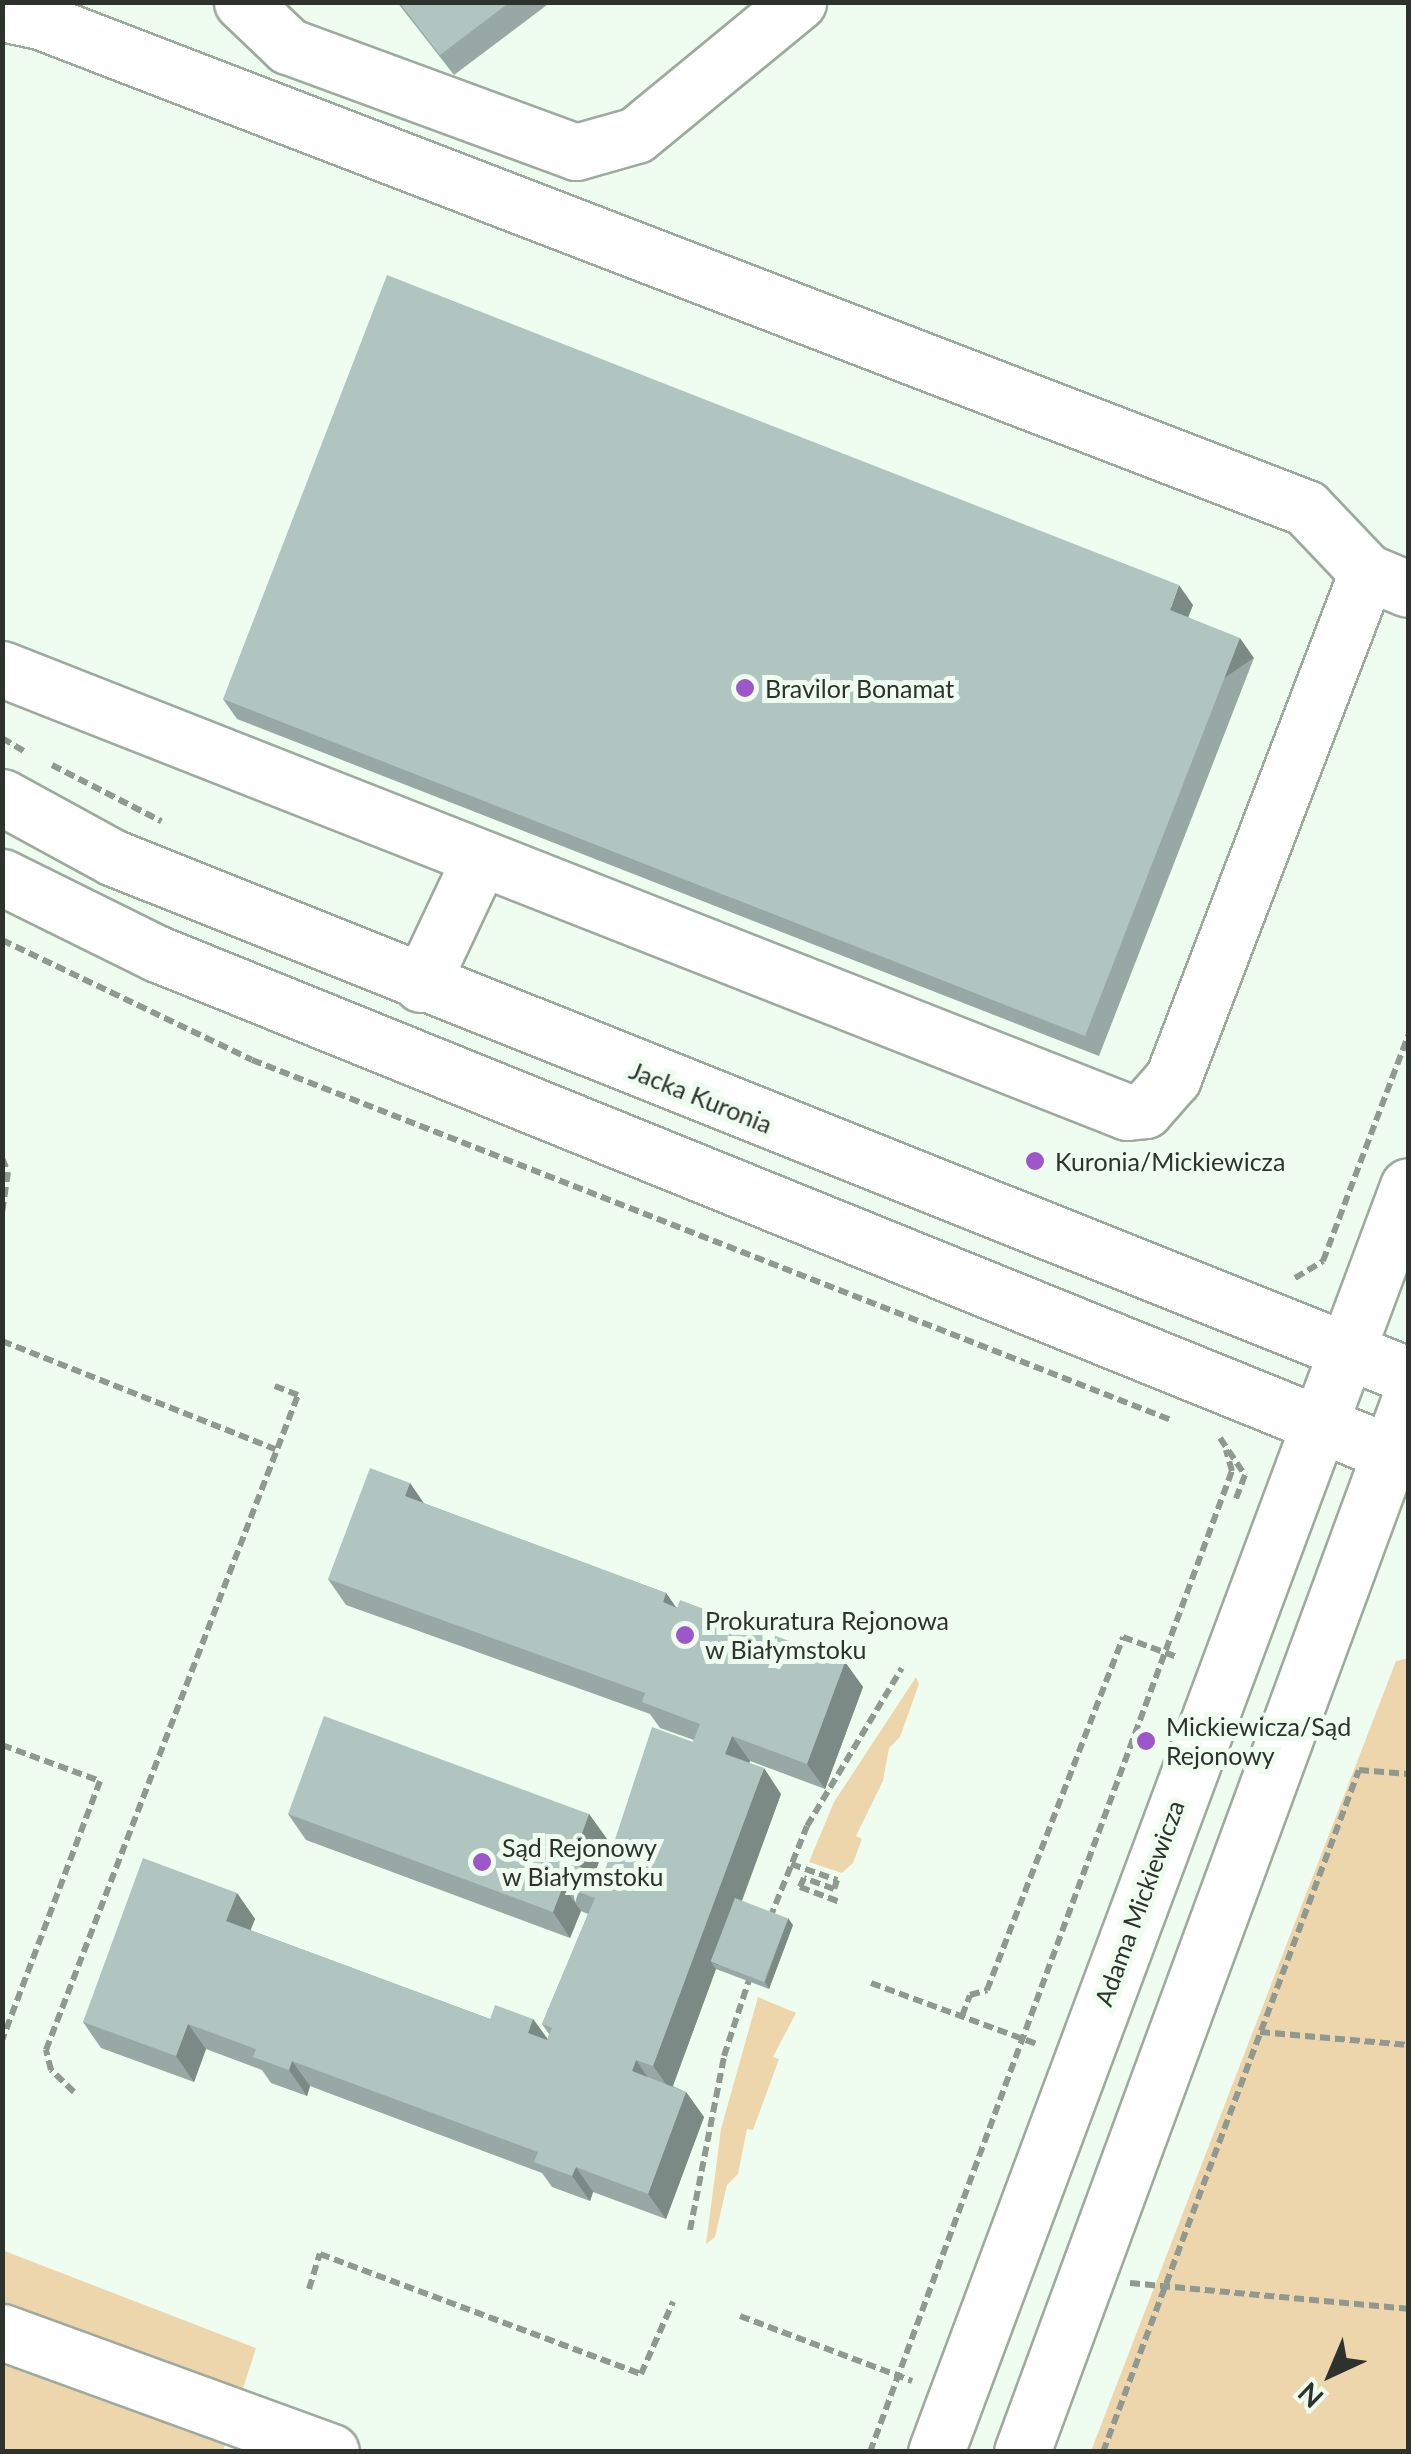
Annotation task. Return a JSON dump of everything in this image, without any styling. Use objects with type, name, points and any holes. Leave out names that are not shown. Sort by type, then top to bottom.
[{"type":"main road","points":[[242,2],[288,46],[576,152],[636,135],[798,2]]},
{"type":"main road","points":[[2,13],[59,28],[1306,508],[1388,580],[1173,1078],[1145,1110],[1126,1112],[479,861],[2,670]]},
{"type":"main road","name":"Jacka Kuronia","points":[[2,797],[114,858],[421,984],[1408,1375]]},
{"type":"main road","points":[[395,1052],[421,984],[479,861]]},
{"type":"main road","points":[[2,877],[158,954],[395,1052],[1234,1415],[1317,1422],[1403,1439],[1313,1662],[1022,2452]]},
{"type":"main road","name":"Adama Mickiewicza","points":[[936,2452],[1210,1640],[1317,1422],[1408,1186]]},
{"type":"main road","points":[[1210,1640],[1256,1626],[1281,1624],[1304,1638],[1313,1662]]},
{"type":"main road","points":[[2,2332],[330,2452]]},
{"type":"path","points":[[2,940],[252,1060],[1190,1427]]},
{"type":"path","points":[[1276,1320],[1295,1277],[1323,1261],[1408,1036]]},
{"type":"path","points":[[2,1158],[8,1172],[2,1213]]},
{"type":"path","points":[[2,1341],[275,1449]]},
{"type":"path","points":[[74,2092],[51,2070],[46,2050],[298,1395],[274,1386]]},
{"type":"path","points":[[1206,1433],[1234,1415]]},
{"type":"path","points":[[1231,1512],[1244,1475],[1234,1415]]},
{"type":"path","points":[[870,2452],[1162,1651],[1232,1471],[1234,1415]]},
{"type":"path","points":[[962,2016],[970,1995],[987,1990],[1124,1637],[1177,1657],[1210,1640]]},
{"type":"path","points":[[765,1932],[790,1864],[848,1752],[902,1668]]},
{"type":"path","points":[[2,1745],[100,1781],[2,2041]]},
{"type":"path","points":[[1102,2452],[1359,1770],[1408,1774]]},
{"type":"path","points":[[790,1864],[837,1880],[834,1888],[804,1878],[800,1887],[840,1902]]},
{"type":"path","points":[[690,2230],[724,2056],[753,1967]]},
{"type":"path","points":[[871,1983],[1037,2044]]},
{"type":"path","points":[[1260,2032],[1408,2045]]},
{"type":"path","points":[[309,2288],[320,2254],[641,2374],[673,2302]]},
{"type":"path","points":[[1150,2288],[1408,2310]]},
{"type":"path","points":[[740,2316],[913,2381]]},
{"type":"shaded area","points":[[1408,1658],[1408,2451],[1091,2451],[1396,1661]]},
{"type":"shaded area","points":[[916,1677],[919,1684],[900,1737],[889,1748],[883,1781],[856,1836],[862,1839],[853,1863],[842,1873],[809,1862],[834,1802]]},
{"type":"shaded area","points":[[758,1997],[796,2013],[773,2057],[779,2059],[753,2130],[747,2129],[738,2174],[727,2185],[715,2237],[706,2244],[721,2129]]},
{"type":"shaded area","points":[[2,2250],[256,2348],[223,2451],[3,2451]]},
{"type":"building","points":[[399,2],[510,2],[440,55]]},
{"type":"building","name":"Bravilor Bonamat","points":[[387,275],[1179,585],[1170,610],[1240,638],[1085,1036],[223,699]]},
{"type":"building","name":"Sąd Rejonowy w Białymstoku","points":[[370,1468],[410,1483],[405,1496],[666,1593],[663,1602],[677,1608],[680,1600],[845,1662],[807,1764],[732,1736],[725,1754],[764,1768],[653,2066],[636,2060],[632,2071],[686,2092],[648,2194],[576,2167],[572,2176],[534,2162],[538,2152],[292,2061],[289,2070],[253,2057],[256,2049],[188,2024],[176,2056],[83,2022],[143,1858],[237,1893],[226,1921],[490,2019],[495,2005],[533,2019],[528,2033],[547,2040],[552,2028],[542,2024],[595,1898],[563,1886],[553,1912],[288,1814],[324,1716],[589,1814],[571,1863],[603,1876],[652,1727],[693,1742],[700,1724],[642,1702],[645,1693],[328,1579]]},
{"type":"building","points":[[735,1898],[788,1918],[764,1982],[711,1961]]},
{"type":"place","name":"Bravilor Bonamat","points":[[745,688]]},
{"type":"place","name":"Kuronia/Mickiewicza","points":[[1035,1161]]},
{"type":"place","name":"Prokuratura Rejonowa w Białymstoku","points":[[685,1635]]},
{"type":"place","name":"Mickiewicza/Sąd Rejonowy","points":[[1146,1741]]},
{"type":"place","name":"Sąd Rejonowy w Białymstoku","points":[[482,1862]]}]
